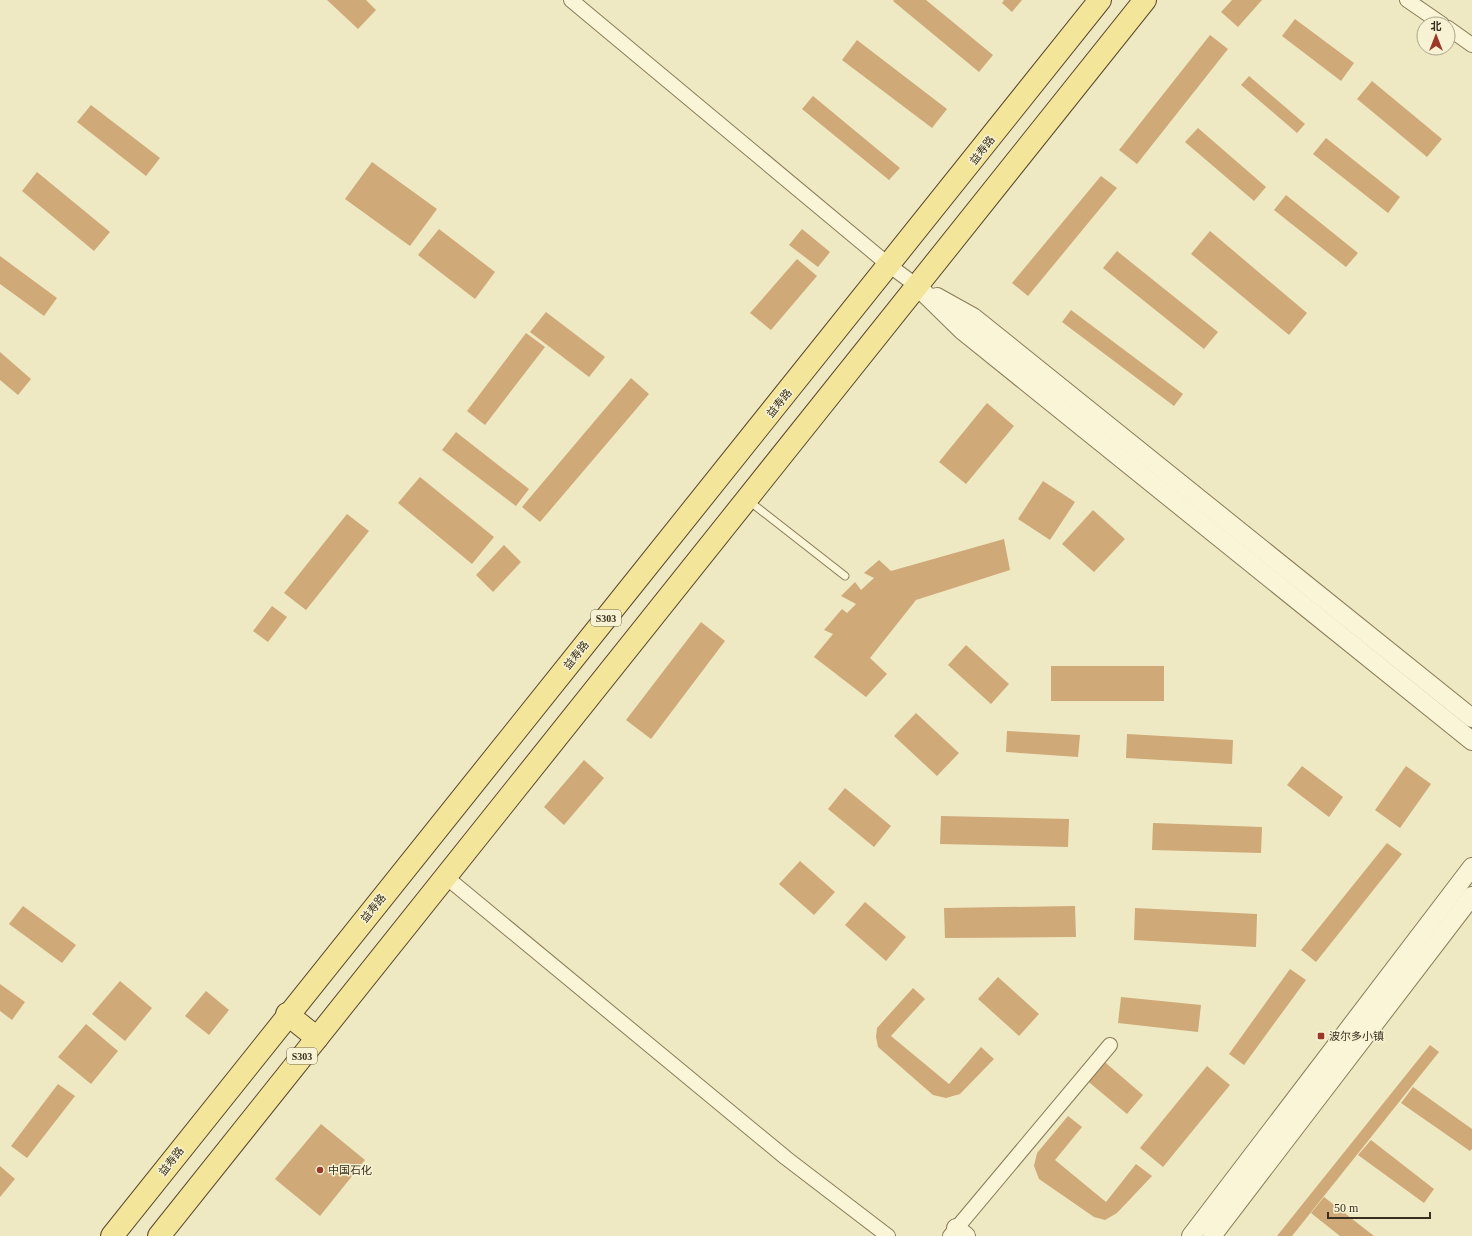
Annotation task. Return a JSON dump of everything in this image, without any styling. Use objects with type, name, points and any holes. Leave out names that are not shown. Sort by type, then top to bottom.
[{"type":"main road","name":"益寿路","points":[[112,1236],[287,1014],[890,266],[1100,0]]},
{"type":"main road","name":"S303","points":[[159,1236],[1145,0]]},
{"type":"main road","points":[[287,1014],[317,1038]]},
{"type":"street","points":[[571,0],[890,266],[917,286],[973,317],[1472,718]]},
{"type":"street","points":[[1407,0],[1430,16]]},
{"type":"street","points":[[1456,34],[1472,45]]},
{"type":"street","points":[[917,286],[963,331],[1472,741]]},
{"type":"street","points":[[1190,1236],[1472,868]]},
{"type":"street","points":[[446,877],[786,1158],[888,1236]]},
{"type":"street","points":[[1212,1236],[1472,896]]},
{"type":"street","points":[[958,1233],[1110,1045]]},
{"type":"lane","points":[[747,498],[845,576]]},
{"type":"building","points":[[327,0],[366,0],[376,10],[358,29]]},
{"type":"building","points":[[926,0],[993,55],[979,72],[893,1]]},
{"type":"building","points":[[1004,0],[1022,0],[1012,12],[1002,3]]},
{"type":"building","points":[[1232,0],[1262,0],[1238,27],[1221,12]]},
{"type":"building","points":[[1295,19],[1354,63],[1341,81],[1282,36]]},
{"type":"building","points":[[1210,35],[1228,49],[1137,164],[1119,150]]},
{"type":"building","points":[[857,40],[947,109],[932,128],[842,60]]},
{"type":"building","points":[[1249,76],[1305,124],[1297,133],[1241,85]]},
{"type":"building","points":[[1372,81],[1442,139],[1427,157],[1357,99]]},
{"type":"building","points":[[813,96],[900,168],[889,180],[802,109]]},
{"type":"building","points":[[91,105],[160,158],[146,176],[77,122]]},
{"type":"building","points":[[1198,128],[1266,187],[1254,201],[1185,142]]},
{"type":"building","points":[[1326,138],[1400,197],[1388,213],[1313,154]]},
{"type":"building","points":[[372,162],[437,209],[410,246],[345,199]]},
{"type":"building","points":[[37,172],[110,232],[94,251],[22,191]]},
{"type":"building","points":[[1101,176],[1117,188],[1028,296],[1012,283]]},
{"type":"building","points":[[1286,195],[1358,253],[1346,267],[1274,210]]},
{"type":"building","points":[[439,229],[495,272],[475,299],[418,255]]},
{"type":"building","points":[[802,229],[830,252],[818,267],[789,245]]},
{"type":"building","points":[[1210,231],[1307,313],[1289,335],[1191,254]]},
{"type":"building","points":[[1117,251],[1218,332],[1204,349],[1103,268]]},
{"type":"building","points":[[0,256],[57,298],[44,316],[0,284]]},
{"type":"building","points":[[797,259],[817,276],[771,330],[750,313]]},
{"type":"building","points":[[1071,310],[1183,394],[1174,406],[1062,322]]},
{"type":"building","points":[[546,312],[605,357],[589,377],[530,332]]},
{"type":"building","points":[[526,333],[545,347],[485,425],[467,411]]},
{"type":"building","points":[[0,352],[31,379],[18,395],[0,380]]},
{"type":"building","points":[[631,378],[649,394],[540,522],[522,507]]},
{"type":"building","points":[[987,403],[1014,426],[966,484],[939,462]]},
{"type":"building","points":[[456,432],[529,489],[516,506],[442,450]]},
{"type":"building","points":[[420,477],[494,537],[472,564],[398,503]]},
{"type":"building","points":[[1043,481],[1075,502],[1050,540],[1018,519]]},
{"type":"building","points":[[1093,510],[1125,539],[1094,572],[1062,544]]},
{"type":"building","points":[[347,514],[369,531],[306,610],[284,593]]},
{"type":"building","points":[[1004,539],[1010,570],[916,600],[870,658],[887,674],[866,697],[814,657],[833,634],[824,630],[842,609],[847,613],[856,604],[841,596],[855,582],[861,590],[874,578],[864,573],[879,560],[891,571]]},
{"type":"building","points":[[504,545],[521,562],[493,592],[476,575]]},
{"type":"building","points":[[272,606],[287,617],[268,642],[253,631]]},
{"type":"building","points":[[701,622],[725,641],[651,739],[626,720]]},
{"type":"building","points":[[966,645],[1009,684],[991,704],[948,665]]},
{"type":"building","points":[[1051,666],[1164,666],[1164,701],[1051,701]]},
{"type":"building","points":[[916,713],[959,753],[937,776],[894,736]]},
{"type":"building","points":[[1007,731],[1080,735],[1078,757],[1006,752]]},
{"type":"building","points":[[1127,734],[1233,740],[1232,764],[1126,758]]},
{"type":"building","points":[[584,760],[604,778],[564,825],[544,807]]},
{"type":"building","points":[[1302,766],[1343,797],[1329,817],[1287,785]]},
{"type":"building","points":[[1406,766],[1431,784],[1400,828],[1375,810]]},
{"type":"building","points":[[845,788],[891,826],[874,847],[828,809]]},
{"type":"building","points":[[941,816],[1069,819],[1068,847],[940,844]]},
{"type":"building","points":[[1153,823],[1262,827],[1261,853],[1152,850]]},
{"type":"building","points":[[1387,843],[1402,854],[1316,962],[1301,950]]},
{"type":"building","points":[[800,861],[835,892],[814,915],[779,884]]},
{"type":"building","points":[[865,902],[906,937],[886,961],[845,925]]},
{"type":"building","points":[[23,906],[76,945],[62,963],[9,924]]},
{"type":"building","points":[[1075,906],[1076,937],[945,938],[944,908]]},
{"type":"building","points":[[1135,908],[1257,914],[1256,947],[1134,940]]},
{"type":"building","points":[[1290,969],[1306,980],[1244,1065],[1229,1054]]},
{"type":"building","points":[[998,977],[1039,1014],[1019,1036],[978,999]]},
{"type":"building","points":[[120,981],[152,1008],[125,1041],[92,1014]]},
{"type":"building","points":[[0,984],[25,1002],[12,1020],[0,1011]]},
{"type":"building","points":[[913,988],[925,999],[891,1036],[949,1084],[981,1047],[994,1059],[960,1094],[946,1098],[933,1095],[878,1047],[876,1037],[877,1028]]},
{"type":"building","points":[[206,991],[229,1010],[209,1035],[185,1016]]},
{"type":"building","points":[[1121,997],[1201,1005],[1198,1032],[1118,1023]]},
{"type":"building","points":[[86,1024],[118,1051],[91,1084],[58,1057]]},
{"type":"building","points":[[1430,1045],[1439,1052],[1292,1236],[1277,1236]]},
{"type":"building","points":[[1100,1058],[1143,1095],[1127,1114],[1084,1078]]},
{"type":"building","points":[[1207,1066],[1230,1085],[1163,1167],[1140,1148]]},
{"type":"building","points":[[58,1084],[75,1096],[27,1158],[11,1146]]},
{"type":"building","points":[[1413,1087],[1472,1129],[1472,1149],[1470,1151],[1401,1103]]},
{"type":"building","points":[[1068,1116],[1082,1127],[1055,1160],[1106,1202],[1136,1164],[1152,1176],[1117,1213],[1105,1220],[1094,1217],[1039,1179],[1034,1166],[1037,1153]]},
{"type":"building","name":"中国石化","points":[[321,1124],[365,1160],[320,1216],[275,1179]]},
{"type":"building","points":[[1371,1140],[1434,1189],[1424,1203],[1358,1155]]},
{"type":"building","points":[[0,1166],[15,1179],[0,1197]]},
{"type":"building","points":[[1324,1197],[1374,1236],[1340,1236],[1311,1213]]},
{"type":"place","name":"波尔多小镇","points":[[1321,1036]]},
{"type":"place","name":"中国石化","points":[[320,1170]]}]
